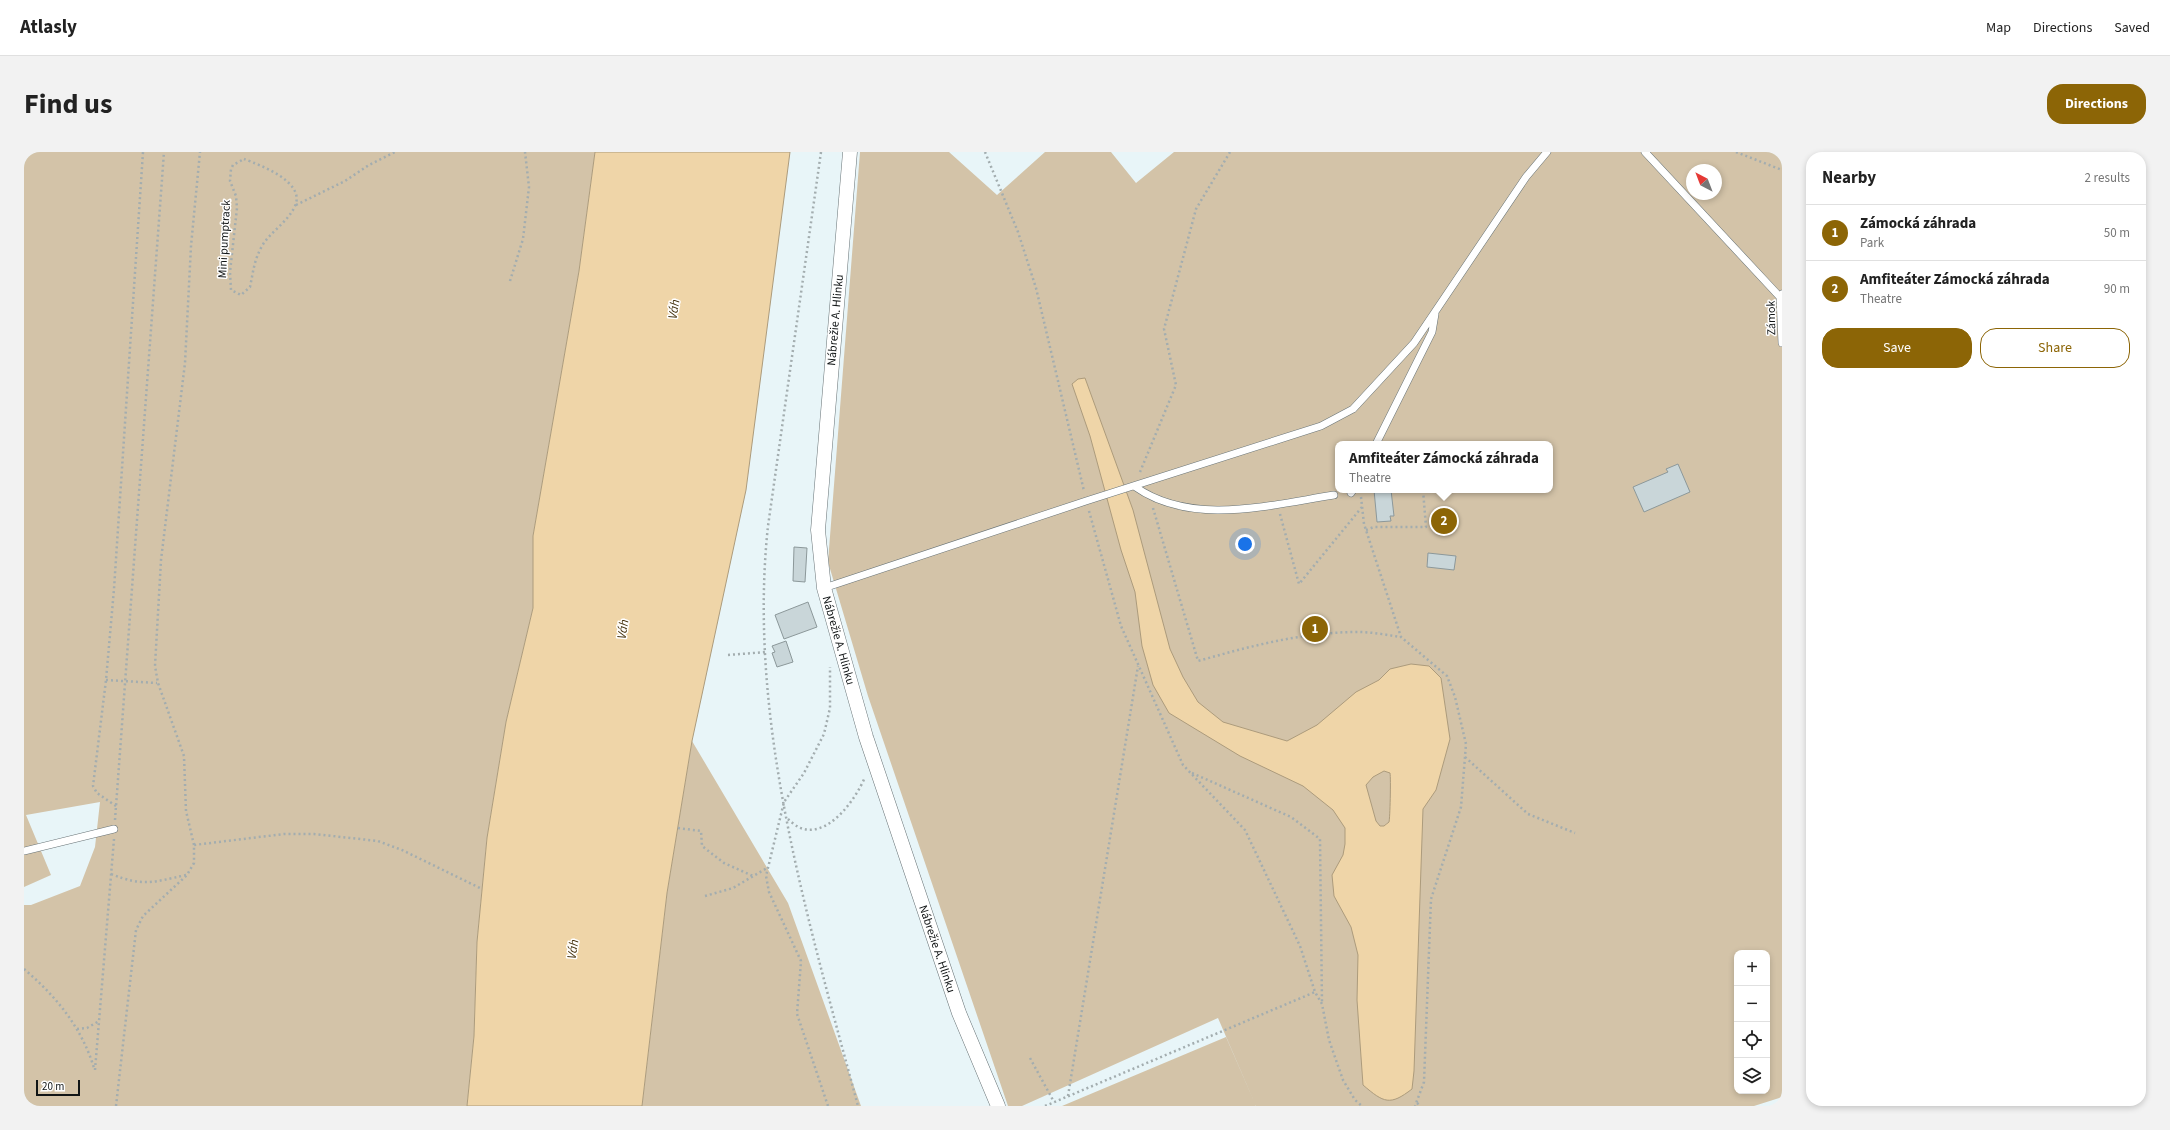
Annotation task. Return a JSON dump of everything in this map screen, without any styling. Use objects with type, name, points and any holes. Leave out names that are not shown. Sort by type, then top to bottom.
[{"type":"street","name":"Nábrežie A. Hlinku","points":[[850,152],[818,530],[824,588],[872,757],[959,1013],[998,1106]]},
{"type":"lane","points":[[824,588],[1132,486],[1321,426],[1353,409],[1405,354],[1526,177],[1547,152]]},
{"type":"lane","points":[[1645,152],[1781,295]]},
{"type":"lane","name":"Zámok","points":[[1781,295],[1782,343]]},
{"type":"lane","points":[[1378,441],[1432,332],[1436,310]]},
{"type":"lane","points":[[1132,486],[1149,496],[1181,507],[1224,510],[1277,504],[1334,495]]},
{"type":"lane","points":[[24,851],[114,829]]},
{"type":"path","points":[[116,806],[97,793],[93,786],[106,680],[122,486],[143,152]]},
{"type":"path","points":[[24,969],[54,998],[77,1029],[90,1054],[95,1070],[126,682],[164,152]]},
{"type":"path","points":[[116,1106],[136,930],[143,916],[187,875],[194,863],[194,845],[186,811],[184,756],[158,683],[155,666],[161,560],[185,363],[191,246],[200,152]]},
{"type":"path","points":[[296,206],[345,181],[368,165],[395,152]]},
{"type":"path","points":[[510,281],[523,239],[529,187],[525,152]]},
{"type":"path","points":[[821,152],[768,526],[766,548],[766,652],[772,745],[797,869],[858,1106]]},
{"type":"path","points":[[984,152],[1018,232],[1036,288],[1086,501],[1121,626],[1183,765],[1245,830],[1300,946],[1315,992],[1322,1004]]},
{"type":"path","points":[[1132,486],[1176,385],[1164,329],[1196,208],[1230,152]]},
{"type":"path","points":[[1736,152],[1782,170]]},
{"type":"path","name":"Mini pumptrack","points":[[244,159],[283,176],[289,182],[297,196],[296,206],[274,234],[263,244],[254,261],[250,287],[241,294],[231,290],[230,272],[237,208],[236,196],[230,181],[231,169],[233,165],[244,159]]},
{"type":"path","points":[[1361,493],[1366,530],[1401,637],[1447,676],[1455,697],[1466,744],[1462,807],[1431,899],[1424,1082],[1415,1106]]},
{"type":"path","points":[[1366,530],[1374,527],[1426,527],[1423,493]]},
{"type":"path","points":[[1149,496],[1198,661],[1251,645],[1324,633],[1360,632],[1401,637]]},
{"type":"path","points":[[1277,504],[1299,584],[1362,507]]},
{"type":"path","points":[[728,655],[766,652]]},
{"type":"path","points":[[828,1106],[797,1014],[801,961],[769,892],[766,876],[784,802],[804,773],[824,734],[830,708],[830,665]]},
{"type":"path","points":[[1068,1096],[1138,666]]},
{"type":"path","points":[[106,680],[158,683]]},
{"type":"path","points":[[788,819],[798,827],[811,829],[833,821],[845,811],[861,787],[872,757]]},
{"type":"path","points":[[1465,757],[1528,814],[1575,833]]},
{"type":"path","points":[[1190,772],[1290,817],[1320,839],[1322,1004],[1329,1040],[1343,1080],[1355,1100],[1362,1106]]},
{"type":"path","points":[[678,828],[701,831],[702,846],[724,863],[753,876]]},
{"type":"path","points":[[194,845],[284,834],[314,834],[378,841],[402,850],[482,889]]},
{"type":"path","points":[[705,896],[733,888],[768,868]]},
{"type":"path","points":[[111,874],[130,882],[150,883],[187,875]]},
{"type":"path","points":[[1045,1106],[1315,992]]},
{"type":"path","points":[[77,1029],[87,1028],[100,1021]]},
{"type":"path","points":[[1030,1058],[1054,1102]]},
{"type":"path","points":[[1417,1103],[1421,1106]]},
{"type":"shaded area","points":[[24,152],[595,152],[579,271],[533,536],[533,608],[506,722],[487,838],[477,942],[474,1036],[467,1106],[24,1106],[24,905],[31,905],[80,886],[95,847],[100,802],[26,815],[51,875],[24,887]]},
{"type":"shaded area","points":[[860,152],[949,152],[997,195],[1045,152],[1111,152],[1136,183],[1174,152],[1782,152],[1782,1097],[1754,1106],[1256,1106],[1218,1018],[1022,1106],[1008,1106],[868,696],[828,562]]},
{"type":"shaded area","points":[[692,741],[788,903],[861,1106],[642,1106],[667,893]]},
{"type":"shaded area","points":[[1226,1037],[1256,1106],[1062,1106]]},
{"type":"water","name":"Váh","points":[[595,152],[790,152],[746,490],[692,741],[667,893],[642,1106],[467,1106],[474,1036],[477,942],[487,838],[506,722],[533,608],[533,536],[579,271]]},
{"type":"water","points":[[1085,378],[1133,510],[1170,649],[1183,677],[1198,702],[1223,722],[1287,741],[1317,725],[1356,692],[1379,680],[1390,669],[1411,664],[1429,666],[1441,678],[1450,739],[1436,790],[1423,809],[1414,1071],[1412,1089],[1398,1098],[1392,1100],[1382,1099],[1363,1085],[1357,1000],[1358,955],[1351,927],[1334,896],[1332,875],[1343,855],[1345,828],[1333,810],[1303,786],[1240,756],[1169,713],[1153,685],[1142,646],[1135,592],[1121,550],[1090,436],[1072,384],[1078,379]],"holes":[[[1384,771],[1390,773],[1389,822],[1384,826],[1380,826],[1376,821],[1366,785],[1373,777]]]},
{"type":"building","points":[[1678,464],[1690,492],[1644,512],[1633,487],[1668,472],[1666,469]]},
{"type":"building","points":[[1374,493],[1391,493],[1394,516],[1390,516],[1391,521],[1377,522]]},
{"type":"building","points":[[794,547],[807,548],[805,582],[793,581]]},
{"type":"building","points":[[1428,553],[1456,556],[1454,570],[1427,567]]},
{"type":"building","points":[[808,602],[817,627],[784,639],[775,615]]},
{"type":"building","points":[[786,641],[793,662],[777,667],[772,653],[775,652],[772,646]]},
{"type":"place","name":"Amfiteáter Zámocká záhrada","points":[[1444,521]]},
{"type":"place","name":"Zámocká záhrada","points":[[1315,629]]}]
